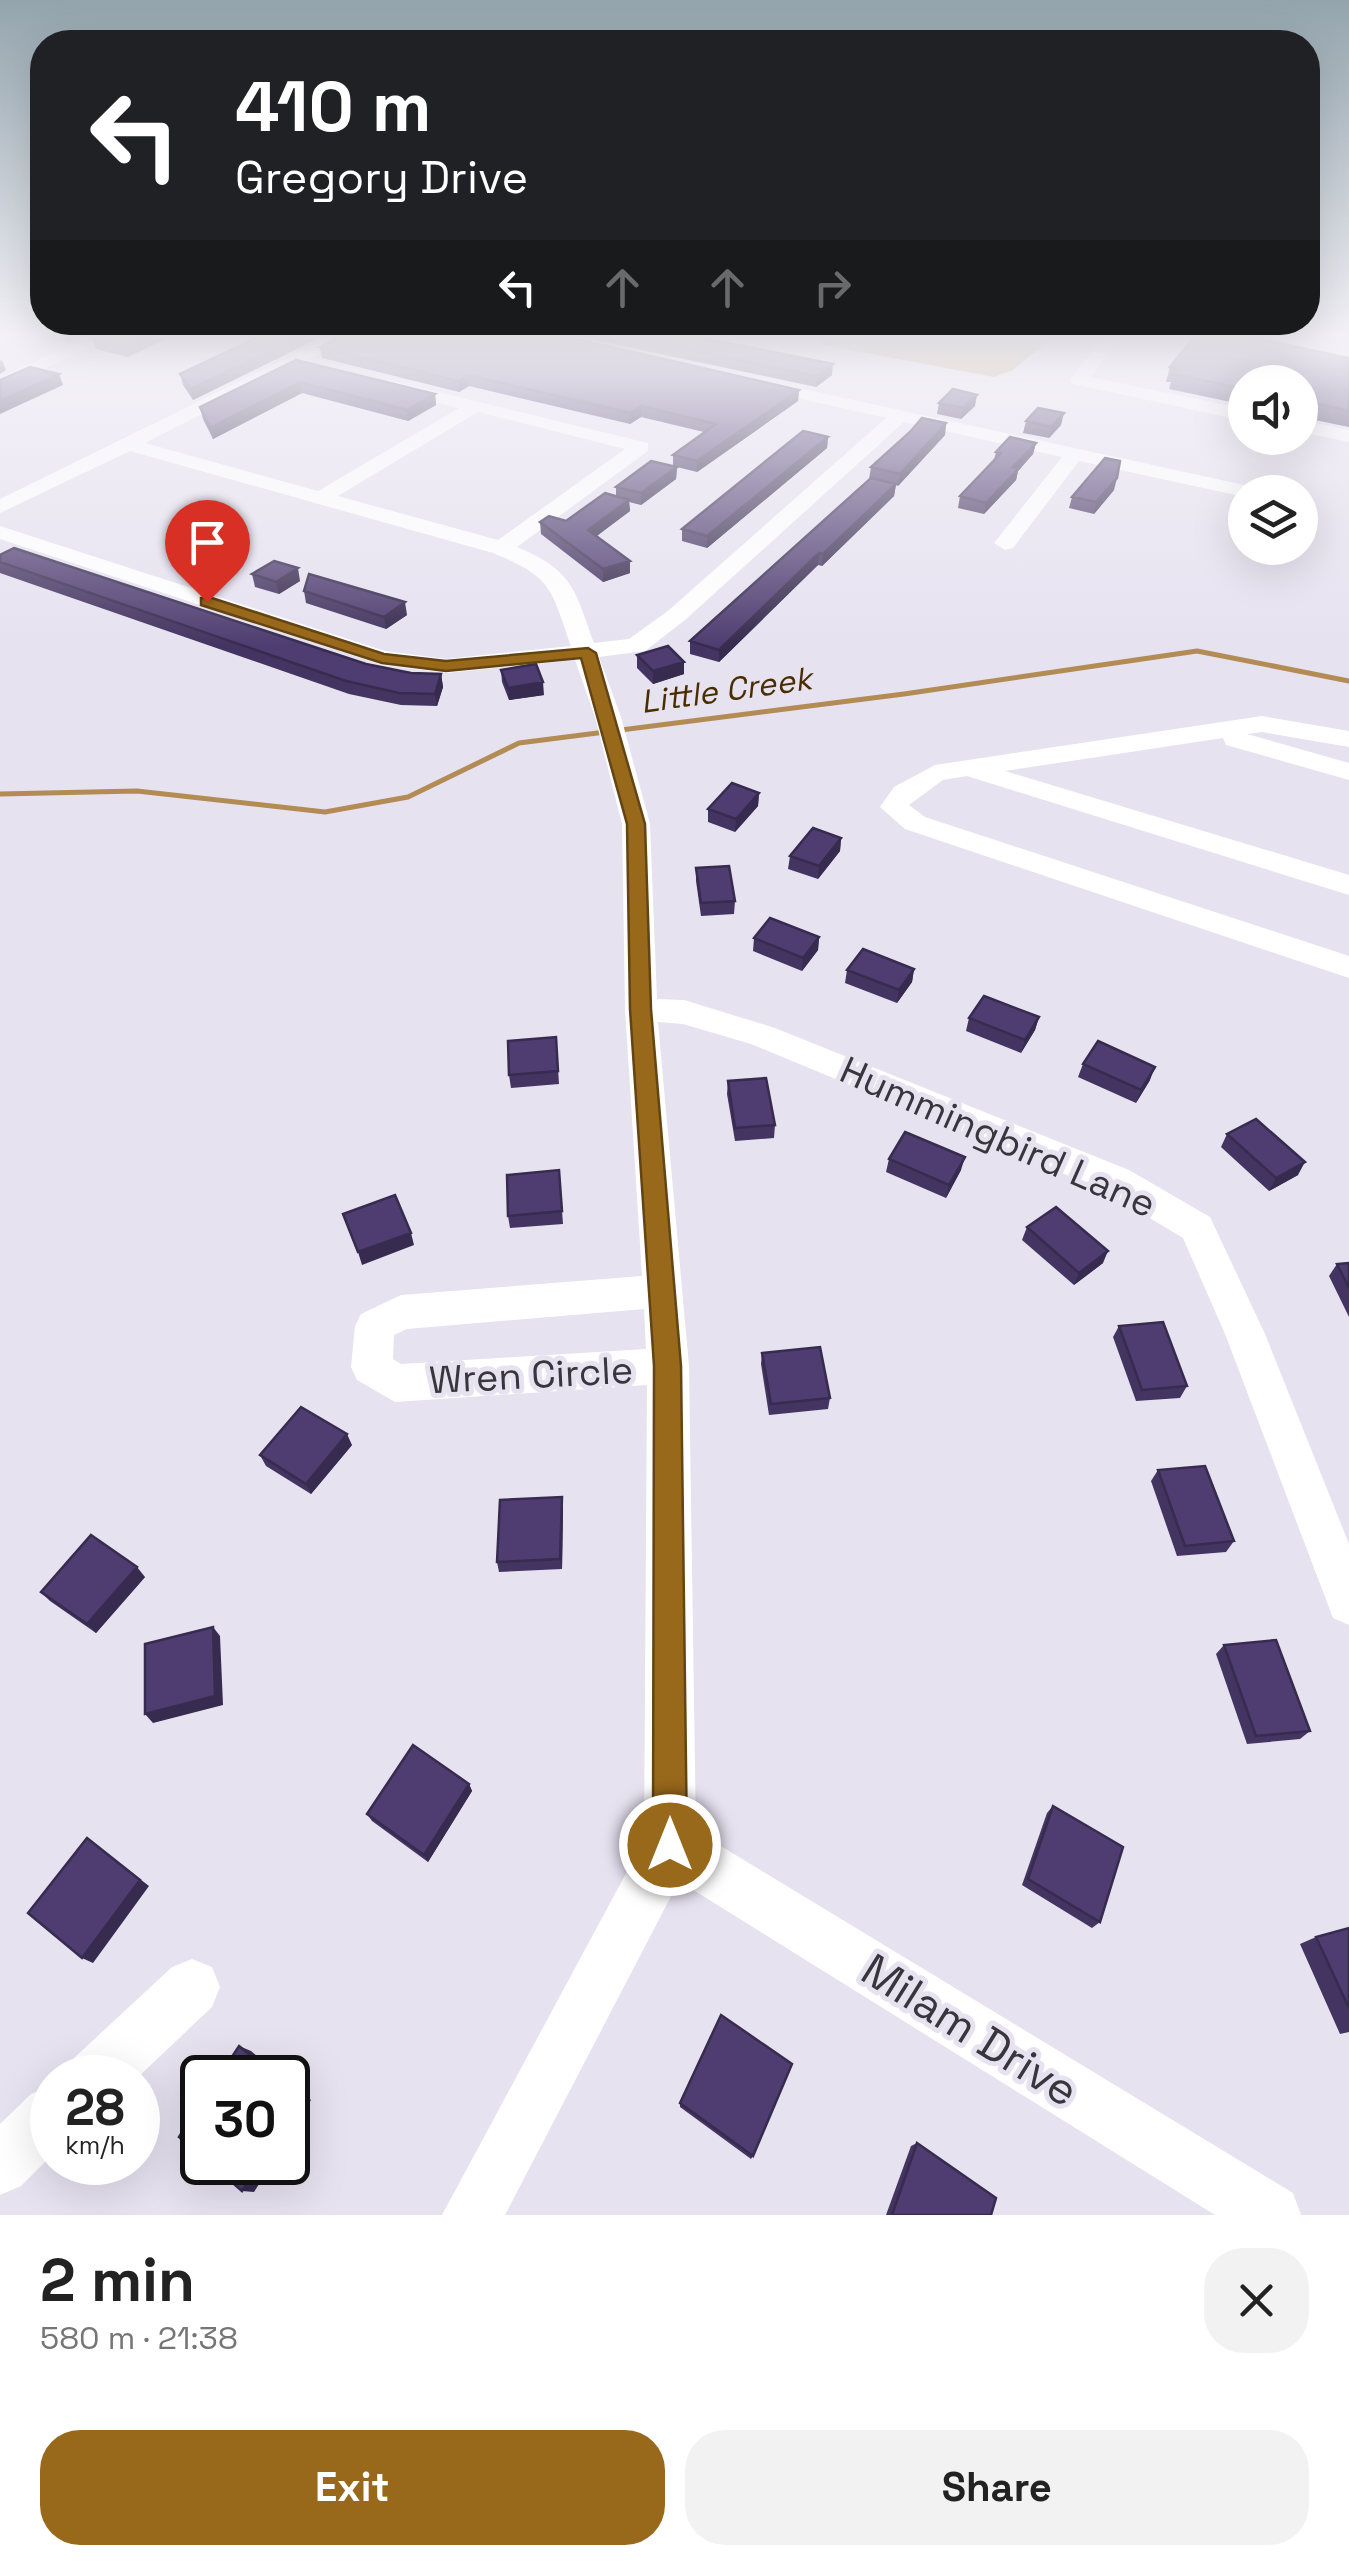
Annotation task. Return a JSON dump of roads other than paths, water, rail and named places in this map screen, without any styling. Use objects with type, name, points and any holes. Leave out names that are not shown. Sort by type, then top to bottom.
[{"type":"street","points":[[0,507],[142,437]]},
{"type":"street","points":[[319,499],[423,437]]},
{"type":"street","points":[[501,548],[641,447],[601,437]]},
{"type":"street","points":[[0,532],[382,658],[446,666],[588,653],[636,646],[677,616],[876,437]]},
{"type":"street","points":[[1000,437],[1228,488]]},
{"type":"street","points":[[128,444],[501,548],[552,573],[588,653],[636,824],[641,1009],[668,1366],[670,1845],[472,2215]]},
{"type":"street","points":[[1005,543],[1074,454]]},
{"type":"street","points":[[1349,739],[1262,724],[935,773],[904,793],[894,807],[915,823],[1349,967]]},
{"type":"street","points":[[1210,732],[1349,772]]},
{"type":"street","points":[[968,768],[1349,886]]},
{"type":"street","name":"Hummingbird Lane","points":[[641,1009],[684,1012],[763,1036],[1116,1180],[1196,1228],[1245,1334],[1349,1602]]},
{"type":"street","name":"Wren Circle","points":[[661,1292],[401,1312],[375,1326],[372,1366],[395,1383],[668,1366]]},
{"type":"street","name":"Milam Drive","points":[[670,1845],[1271,2215]]},
{"type":"street","points":[[119,2055],[192,1987]]},
{"type":"street","points":[[0,2165],[30,2137]]},
{"type":"waterway","name":"Little Creek","points":[[0,794],[137,791],[325,812],[408,797],[519,743],[904,694],[1197,651],[1349,681]]}]
